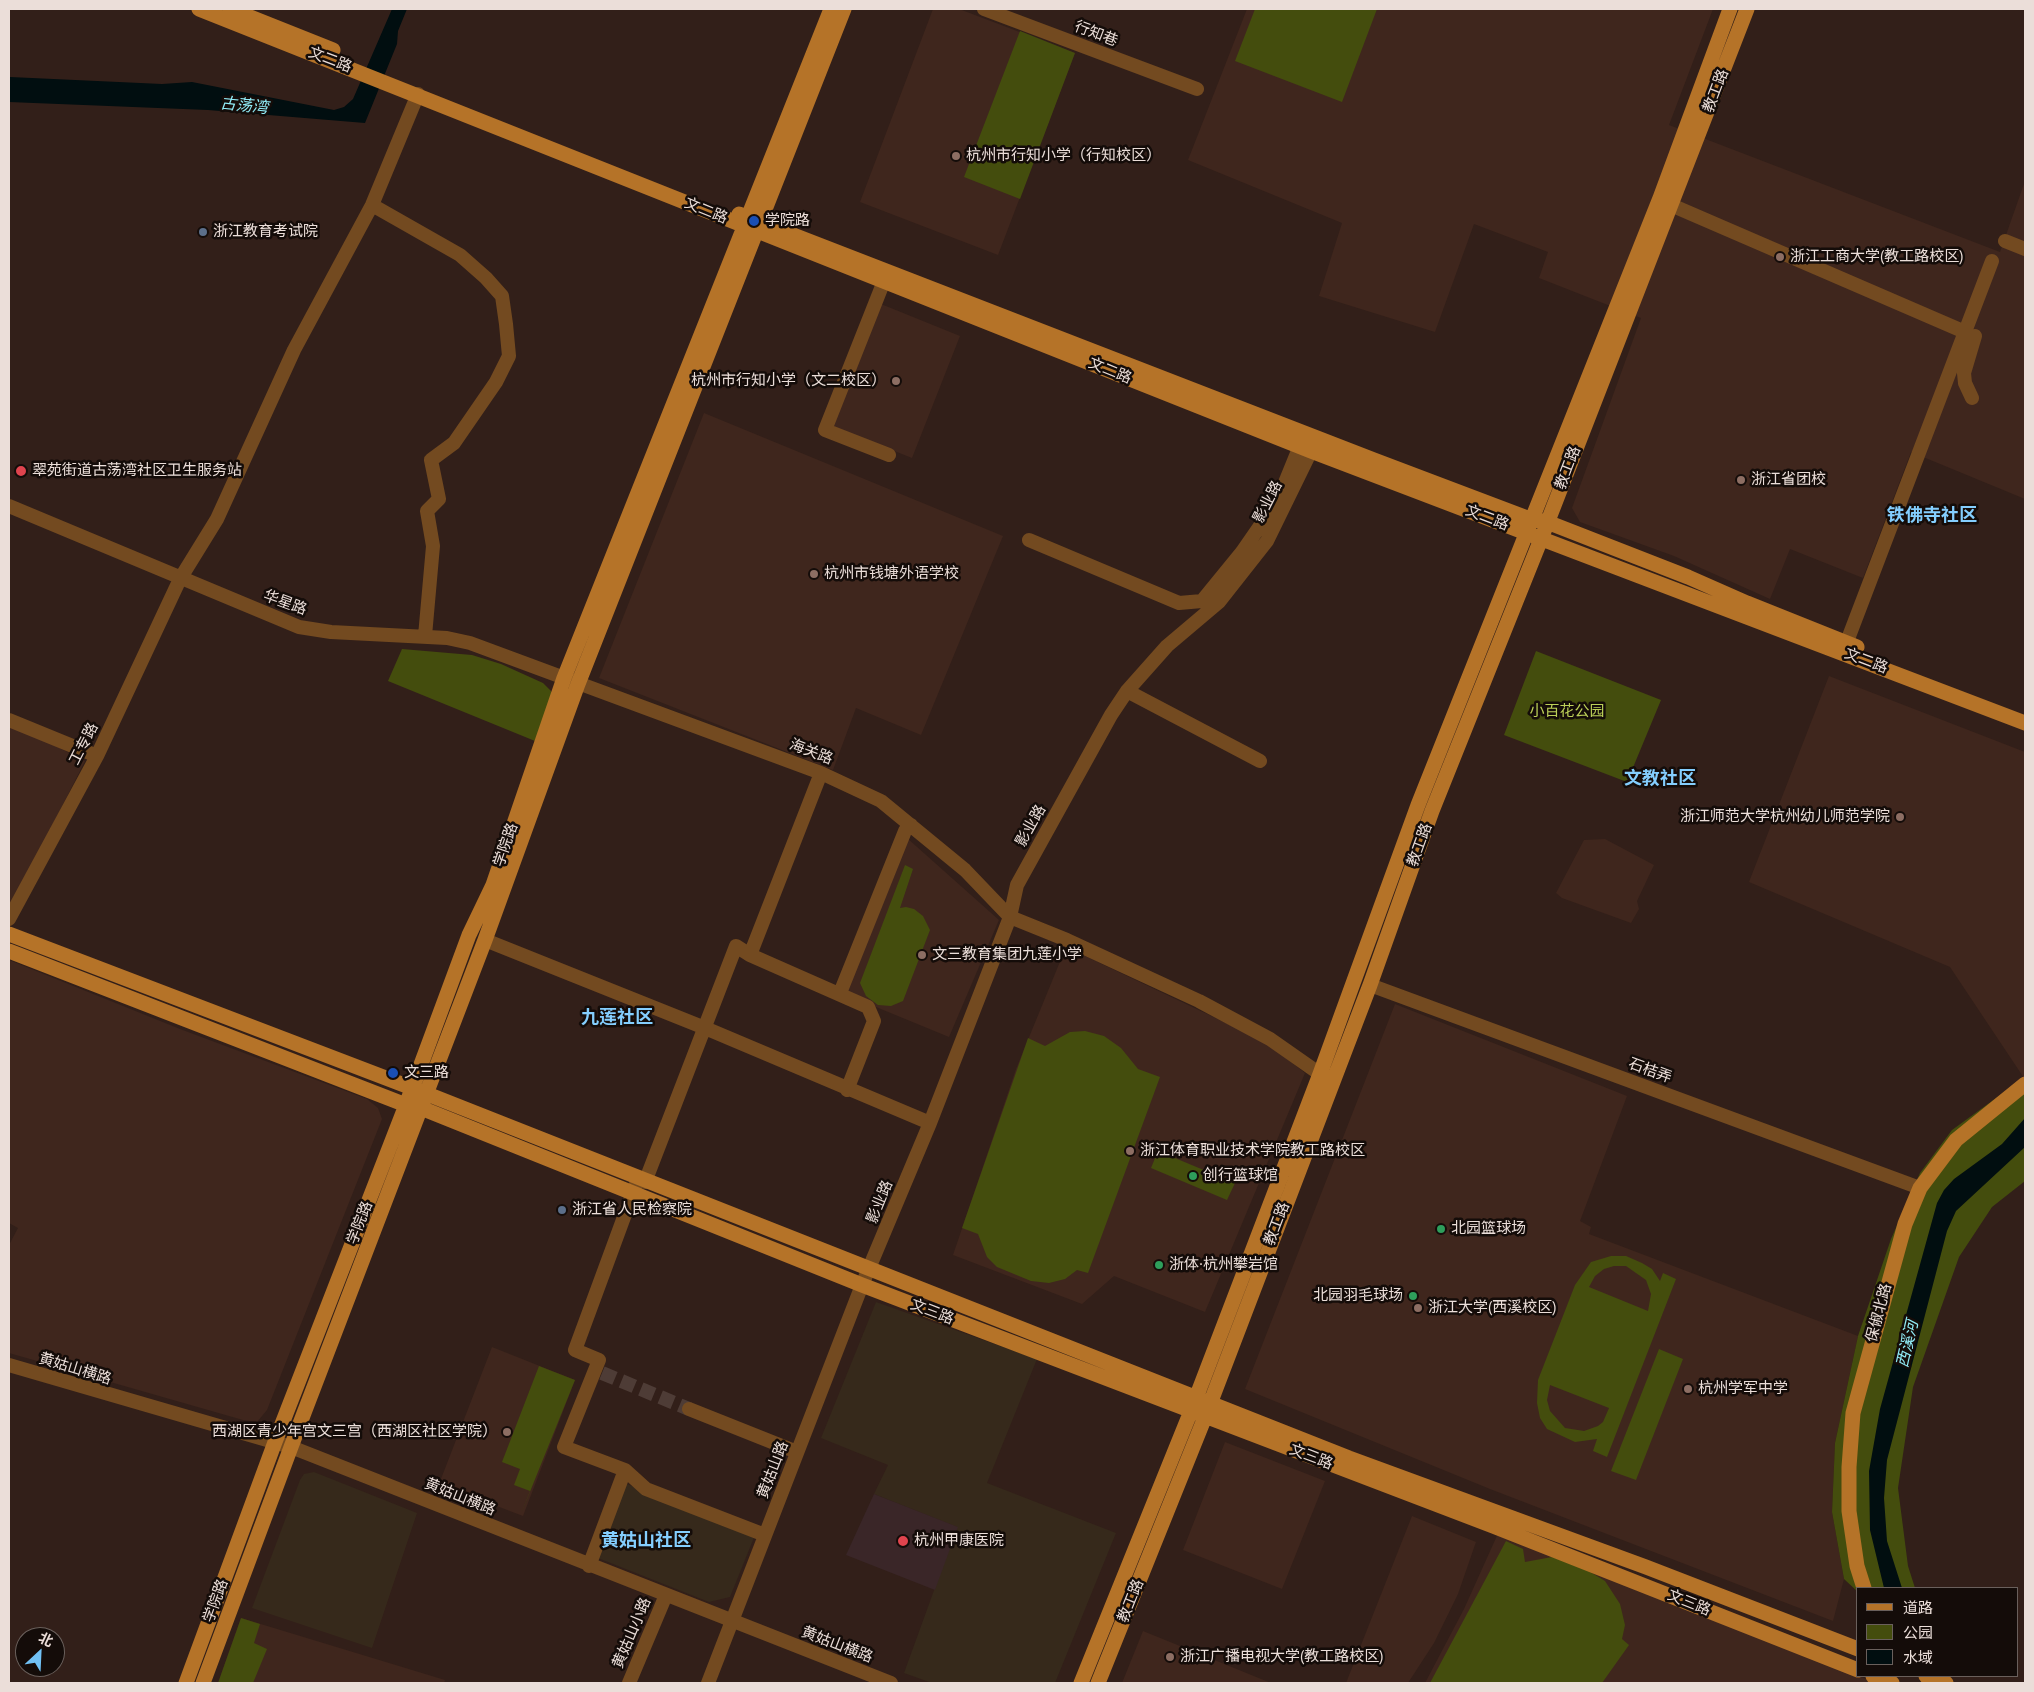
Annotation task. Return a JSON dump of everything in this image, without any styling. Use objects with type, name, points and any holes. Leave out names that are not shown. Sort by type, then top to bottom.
[{"type":"main road","name":"文二路","points":[[199,9],[362,67]]},
{"type":"main road","name":"文二路","points":[[230,9],[388,78],[751,224],[884,281],[1306,448],[1528,526],[1547,522],[2025,723]]},
{"type":"main road","name":"学院路","points":[[203,1683],[416,1099],[469,935],[493,885],[571,681],[751,224],[831,9]]},
{"type":"main road","name":"学院路","points":[[751,224],[844,9]]},
{"type":"main road","name":"教工路","points":[[1098,1683],[1418,805],[1660,198],[1730,9]]},
{"type":"main road","name":"教工路","points":[[1081,1683],[1200,1407],[1370,985],[1432,810],[1541,539],[1747,9]]},
{"type":"main road","name":"文二路","points":[[388,78],[418,94],[1528,526],[1541,539],[1845,647],[2025,714]]},
{"type":"main road","name":"学院路","points":[[186,1683],[274,1442],[416,1099],[485,940],[571,681]]},
{"type":"main road","name":"文三路","points":[[9,934],[416,1099]]},
{"type":"main road","name":"文三路","points":[[9,951],[416,1099],[638,1184],[870,1269],[1200,1407],[1493,1526],[1856,1669]]},
{"type":"main road","name":"保俶北路","points":[[1864,1587],[1857,1566],[1849,1511],[1849,1467],[1854,1413],[1888,1281],[1905,1224],[1920,1188],[1956,1140],[2025,1084]]},
{"type":"main road","name":"文三路","points":[[638,1184],[862,1285],[1200,1407],[1349,1458],[1646,1567],[1856,1648]]},
{"type":"main road","points":[[1876,1677],[1893,1683]]},
{"type":"main road","points":[[1929,1677],[1946,1683]]},
{"type":"street","name":"行知巷","points":[[984,9],[1197,89]]},
{"type":"street","name":"工专路","points":[[9,919],[97,756],[180,579],[217,519],[294,350],[372,205],[418,94]]},
{"type":"street","points":[[1671,204],[1970,334]]},
{"type":"street","points":[[372,205],[460,255],[486,278],[502,296],[506,324],[509,356],[496,382],[454,443],[431,460],[439,499],[426,511],[433,546],[426,636]]},
{"type":"street","points":[[2004,241],[2025,249]]},
{"type":"street","points":[[1845,647],[1970,334],[1992,261]]},
{"type":"street","points":[[884,281],[825,430],[889,455]]},
{"type":"street","points":[[1970,334],[1964,373],[1965,383],[1972,398]]},
{"type":"street","points":[[1029,540],[1179,602],[1202,601],[1242,552],[1278,500],[1306,448]]},
{"type":"street","name":"影业路","points":[[870,1269],[930,1123],[1010,917],[1017,885],[1110,715],[1127,691],[1167,646],[1219,602],[1267,541],[1306,448]]},
{"type":"street","name":"华星路","points":[[9,506],[299,628],[331,632],[426,636],[470,643],[571,681]]},
{"type":"street","name":"海关路","points":[[571,681],[821,773],[881,802],[911,824],[965,870],[1010,917]]},
{"type":"street","points":[[1127,691],[1260,761]]},
{"type":"street","points":[[9,720],[97,756]]},
{"type":"street","points":[[750,955],[821,773]]},
{"type":"street","points":[[840,993],[905,831],[911,824]]},
{"type":"street","points":[[1010,917],[1067,940],[1199,1001],[1270,1039],[1320,1074]]},
{"type":"street","points":[[485,940],[705,1028],[847,1090],[930,1123]]},
{"type":"street","points":[[765,1535],[646,1489],[625,1470],[564,1447],[598,1372],[599,1360],[575,1350],[638,1184],[705,1028],[736,946],[750,955],[840,993],[868,1007],[874,1021],[847,1090]]},
{"type":"street","name":"石桔弄","points":[[1370,985],[1920,1188]]},
{"type":"street","name":"黄姑山路","points":[[708,1683],[862,1285],[870,1269]]},
{"type":"street","name":"黄姑山横路","points":[[9,1365],[290,1447],[891,1683]]},
{"type":"street","points":[[690,1408],[797,1452]]},
{"type":"street","points":[[589,1566],[625,1470]]},
{"type":"street","name":"黄姑山小路","points":[[629,1683],[666,1595]]},
{"type":"shaded area","name":"杭州市行知小学（行知校区）","points":[[933,9],[959,9],[1075,53],[998,255],[860,202]]},
{"type":"shaded area","name":"浙江工商大学(教工路校区)","points":[[1247,9],[1713,9],[1669,125],[2000,252],[2025,181],[2025,499],[1911,452],[1863,578],[1790,549],[1770,599],[1674,556],[1580,522],[1572,508],[1641,318],[1539,278],[1548,252],[1474,224],[1435,332],[1319,296],[1342,223],[1188,160]]},
{"type":"shaded area","name":"杭州市行知小学（文二校区）","points":[[881,304],[960,336],[912,458],[832,426]]},
{"type":"shaded area","name":"杭州市钱塘外语学校","points":[[704,413],[1003,536],[921,735],[856,708],[833,770],[599,678]]},
{"type":"shaded area","name":"浙江师范大学杭州幼儿师范学院","points":[[1829,676],[2025,752],[2024,1078],[1950,967],[1749,882]]},
{"type":"shaded area","points":[[9,722],[85,761],[10,909],[9,909]]},
{"type":"shaded area","name":"文三教育集团九莲小学","points":[[907,838],[999,920],[949,1037],[876,1007],[846,990]]},
{"type":"shaded area","points":[[1605,839],[1654,865],[1637,901],[1639,909],[1631,923],[1562,898],[1556,893],[1584,840]]},
{"type":"shaded area","name":"浙江体育职业技术学院教工路校区","points":[[1066,947],[1243,1031],[1271,1046],[1305,1073],[1205,1312],[1114,1276],[1082,1304],[953,1255],[1016,1069]]},
{"type":"shaded area","points":[[9,960],[180,1029],[367,1099],[378,1108],[382,1119],[267,1410],[257,1422],[243,1420],[9,1353],[9,1245],[18,1228],[9,1223]]},
{"type":"shaded area","points":[[1395,1004],[1627,1096],[1580,1221],[1591,1227],[1589,1234],[1858,1336],[1835,1443],[1832,1512],[1844,1579],[1833,1621],[1490,1489],[1245,1389]]},
{"type":"shaded area","points":[[876,1302],[1037,1359],[987,1483],[1116,1533],[1055,1683],[932,1683],[904,1673],[957,1527],[874,1494],[888,1465],[821,1438]]},
{"type":"shaded area","name":"西湖区青少年宫文三宫（西湖区社区学院）","points":[[492,1347],[575,1380],[523,1516],[439,1484]]},
{"type":"shaded area","points":[[1225,1442],[1325,1481],[1282,1589],[1183,1550]]},
{"type":"shaded area","points":[[314,1472],[417,1513],[372,1648],[252,1608],[300,1480],[304,1474]]},
{"type":"shaded area","points":[[622,1482],[755,1535],[730,1597],[709,1602],[593,1556]]},
{"type":"shaded area","name":"杭州甲康医院","points":[[874,1494],[958,1527],[935,1590],[846,1555]]},
{"type":"shaded area","points":[[1412,1516],[1476,1542],[1458,1594],[1434,1643],[1408,1683],[1346,1683]]},
{"type":"shaded area","points":[[1500,1529],[1874,1683],[1425,1683],[1464,1609]]},
{"type":"shaded area","points":[[241,1618],[445,1680],[444,1683],[218,1683]]},
{"type":"shaded area","name":"浙江广播电视大学(教工路校区)","points":[[1143,1631],[1271,1683],[1122,1683]]},
{"type":"green space","points":[[1255,9],[1377,9],[1342,102],[1235,61]]},
{"type":"green space","points":[[1020,31],[1075,53],[1020,199],[964,177]]},
{"type":"green space","points":[[402,649],[472,655],[501,664],[543,683],[551,691],[551,701],[535,741],[388,681]]},
{"type":"green space","name":"小百花公园","points":[[1536,651],[1661,700],[1627,782],[1504,735]]},
{"type":"green space","points":[[905,865],[913,869],[900,908],[914,909],[923,916],[930,930],[903,1001],[891,1006],[878,1005],[866,996],[860,983]]},
{"type":"green space","points":[[1085,1031],[1104,1036],[1121,1048],[1138,1069],[1160,1077],[1088,1273],[1077,1270],[1065,1279],[1049,1283],[1031,1281],[997,1267],[987,1257],[978,1234],[962,1228],[1028,1038],[1045,1046],[1070,1032]]},
{"type":"green space","points":[[2025,1077],[2025,1181],[1992,1207],[1959,1257],[1913,1387],[1898,1488],[1908,1566],[1915,1587],[1856,1587],[1856,1590],[1844,1579],[1832,1512],[1835,1443],[1858,1336],[1891,1239],[1920,1173],[1952,1130]]},
{"type":"green space","name":"创行篮球馆","points":[[1158,1151],[1235,1183],[1227,1200],[1151,1168]]},
{"type":"green space","points":[[1611,1256],[1626,1256],[1652,1269],[1660,1281],[1663,1273],[1676,1279],[1607,1457],[1593,1451],[1597,1439],[1575,1442],[1547,1429],[1540,1418],[1537,1403],[1538,1380],[1575,1285],[1591,1262]],"holes":[[[1614,1266],[1626,1266],[1646,1280],[1651,1294],[1648,1311],[1589,1287],[1595,1276],[1604,1269]],[[1550,1385],[1609,1408],[1603,1422],[1584,1431],[1565,1428],[1550,1411],[1547,1400]]]},
{"type":"green space","points":[[1659,1349],[1683,1359],[1636,1480],[1611,1471]]},
{"type":"green space","points":[[539,1366],[575,1380],[521,1514],[530,1491],[514,1485],[520,1469],[502,1462]]},
{"type":"green space","points":[[1506,1541],[1523,1549],[1525,1562],[1552,1557],[1582,1567],[1605,1581],[1620,1604],[1625,1625],[1622,1639],[1629,1645],[1602,1683],[1430,1683]]},
{"type":"green space","points":[[241,1618],[260,1624],[254,1643],[267,1649],[253,1683],[218,1683]]},
{"type":"water","name":"古荡湾","points":[[392,9],[407,9],[398,31],[397,44],[365,123],[208,110],[9,102],[10,77],[162,84],[192,82],[334,110],[344,107],[353,99]]},
{"type":"water","name":"西溪河","points":[[2025,1118],[2025,1147],[1956,1211],[1947,1231],[1887,1460],[1884,1498],[1887,1541],[1902,1587],[1884,1587],[1870,1530],[1869,1471],[1880,1409],[1937,1203],[1944,1190],[1954,1179],[2002,1144]]},
{"type":"tunnel","points":[[602,1373],[689,1409]]},
{"type":"place","name":"杭州市行知小学（行知校区）","points":[[956,156]]},
{"type":"place","name":"学院路","points":[[754,221]]},
{"type":"place","name":"浙江教育考试院","points":[[203,232]]},
{"type":"place","name":"浙江工商大学(教工路校区)","points":[[1780,257]]},
{"type":"place","name":"杭州市行知小学（文二校区）","points":[[896,381]]},
{"type":"place","name":"翠苑街道古荡湾社区卫生服务站","points":[[21,471]]},
{"type":"place","name":"浙江省团校","points":[[1741,480]]},
{"type":"place","name":"杭州市钱塘外语学校","points":[[814,574]]},
{"type":"place","name":"浙江师范大学杭州幼儿师范学院","points":[[1900,817]]},
{"type":"place","name":"文三教育集团九莲小学","points":[[922,955]]},
{"type":"place","name":"文三路","points":[[393,1073]]},
{"type":"place","name":"浙江体育职业技术学院教工路校区","points":[[1130,1151]]},
{"type":"place","name":"创行篮球馆","points":[[1193,1176]]},
{"type":"place","name":"浙江省人民检察院","points":[[562,1210]]},
{"type":"place","name":"北园篮球场","points":[[1441,1229]]},
{"type":"place","name":"浙体·杭州攀岩馆","points":[[1159,1265]]},
{"type":"place","name":"北园羽毛球场","points":[[1413,1296]]},
{"type":"place","name":"浙江大学(西溪校区)","points":[[1418,1308]]},
{"type":"place","name":"杭州学军中学","points":[[1688,1389]]},
{"type":"place","name":"西湖区青少年宫文三宫（西湖区社区学院）","points":[[507,1432]]},
{"type":"place","name":"杭州甲康医院","points":[[903,1541]]},
{"type":"place","name":"浙江广播电视大学(教工路校区)","points":[[1170,1657]]},
{"type":"district","name":"铁佛寺社区","points":[[1932,516]]},
{"type":"district","name":"文教社区","points":[[1660,779]]},
{"type":"district","name":"九莲社区","points":[[617,1018]]},
{"type":"district","name":"黄姑山社区","points":[[646,1541]]}]
